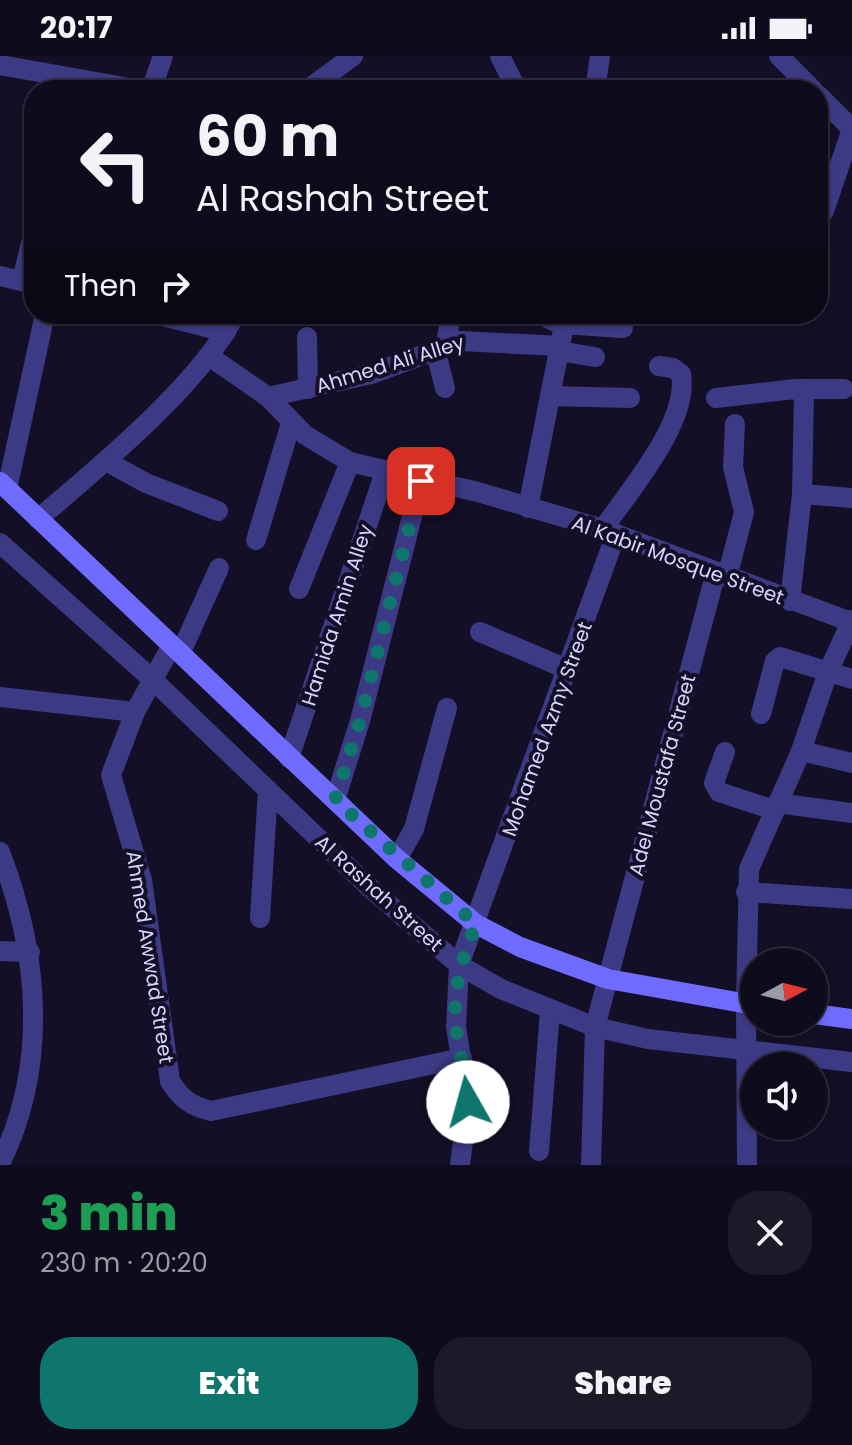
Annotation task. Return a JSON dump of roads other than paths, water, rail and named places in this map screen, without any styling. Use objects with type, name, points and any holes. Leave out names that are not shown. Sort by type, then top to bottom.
[{"type":"main road","name":"Al Rashah Street","points":[[2,485],[397,859],[476,924],[531,952],[608,979],[740,1003]]},
{"type":"main road","points":[[828,1016],[852,1019]]},
{"type":"street","points":[[155,80],[163,56]]},
{"type":"street","points":[[500,56],[512,80]]},
{"type":"street","points":[[596,80],[600,56]]},
{"type":"street","points":[[779,56],[803,80]]},
{"type":"street","points":[[319,80],[345,59]]},
{"type":"street","points":[[0,65],[54,80]]},
{"type":"street","points":[[828,105],[852,129],[828,194]]},
{"type":"street","points":[[0,276],[24,282]]},
{"type":"street","points":[[2,485],[42,324]]},
{"type":"street","points":[[38,519],[106,461],[209,356],[229,324]]},
{"type":"street","points":[[445,388],[440,346],[448,324]]},
{"type":"street","points":[[528,508],[561,324],[623,328]]},
{"type":"street","points":[[307,337],[308,389]]},
{"type":"street","name":"Ahmed Ali Alley","points":[[268,397],[371,374],[440,346],[474,339],[559,348],[595,357]]},
{"type":"street","name":"Al Kabir Mosque Street","points":[[209,356],[268,397],[291,423],[327,450],[350,462],[610,531],[790,601],[852,621]]},
{"type":"street","name":"Mohamed Azmy Street","points":[[460,1165],[468,1102],[456,1027],[459,965],[569,670],[610,531],[676,413],[681,374],[673,368],[659,366]]},
{"type":"street","points":[[790,601],[802,494],[804,398],[799,389]]},
{"type":"street","points":[[716,398],[799,389],[844,389]]},
{"type":"street","points":[[550,396],[630,398]]},
{"type":"street","points":[[256,540],[291,423]]},
{"type":"street","name":"Adel Moustafa Street","points":[[591,1165],[595,1027],[721,575],[744,512],[724,459],[735,424]]},
{"type":"street","points":[[106,461],[135,478],[218,511]]},
{"type":"street","points":[[299,589],[350,462]]},
{"type":"street","name":"Hamida Amin Alley","points":[[289,758],[385,472]]},
{"type":"street","points":[[335,800],[360,721],[421,481]]},
{"type":"street","points":[[802,494],[852,498]]},
{"type":"street","name":"Al Rashah Street","points":[[0,543],[152,679],[368,886],[459,965],[550,1011],[595,1027],[648,1039],[852,1062]]},
{"type":"street","name":"Ahmed Awwad Street","points":[[219,568],[176,648],[152,679],[135,712],[111,775],[142,880],[170,1081],[179,1097],[194,1107],[211,1111],[462,1058]]},
{"type":"street","points":[[748,948],[746,892],[749,869],[801,751],[828,672],[852,621]]},
{"type":"street","points":[[480,632],[569,670]]},
{"type":"street","points":[[761,714],[777,659],[783,657],[852,679]]},
{"type":"street","points":[[0,697],[135,712]]},
{"type":"street","points":[[397,859],[414,829],[447,708]]},
{"type":"street","points":[[801,751],[852,763]]},
{"type":"street","points":[[725,752],[714,783],[719,792],[776,806],[852,813]]},
{"type":"street","points":[[260,918],[268,790]]},
{"type":"street","points":[[0,852],[19,900],[35,996],[32,1051],[22,1099],[0,1164]]},
{"type":"street","points":[[746,892],[852,899]]},
{"type":"street","points":[[0,951],[30,952]]},
{"type":"street","points":[[539,1151],[550,1011]]},
{"type":"street","points":[[746,1036],[747,1165]]}]
